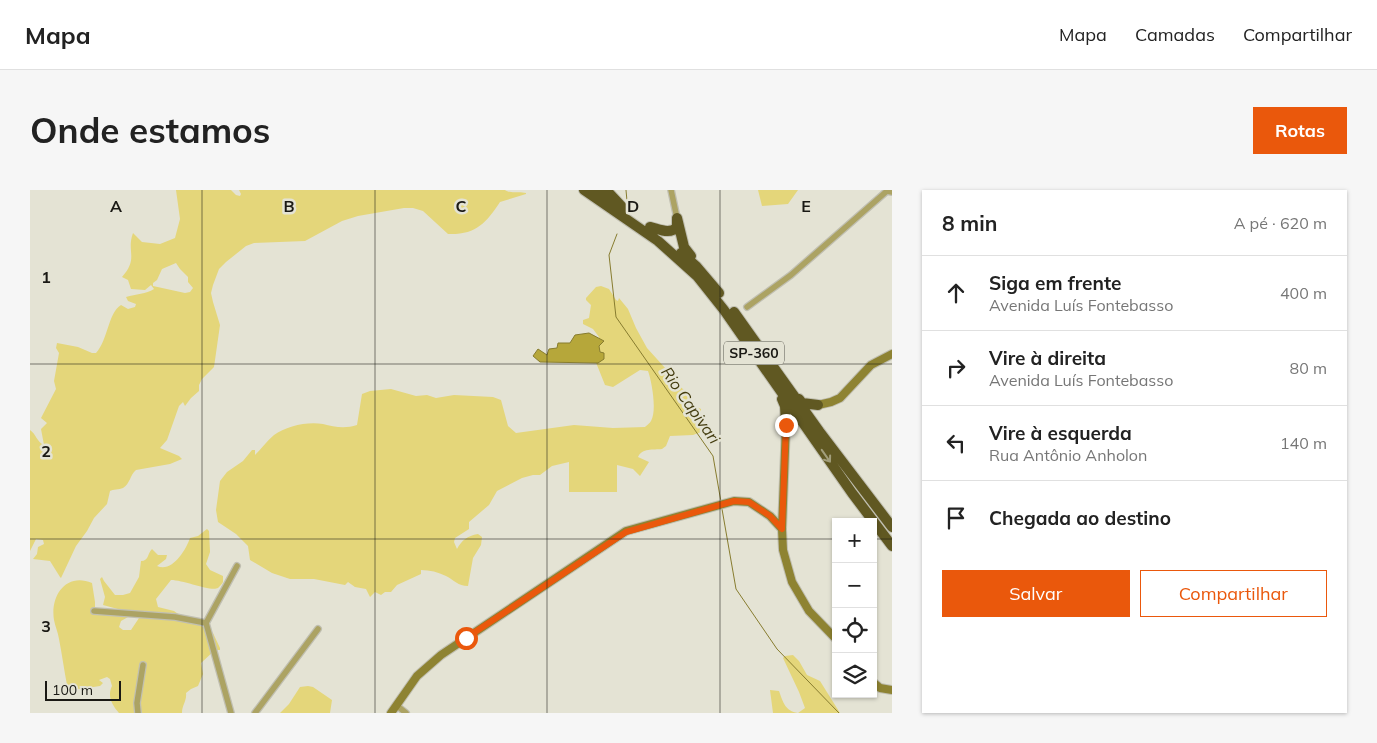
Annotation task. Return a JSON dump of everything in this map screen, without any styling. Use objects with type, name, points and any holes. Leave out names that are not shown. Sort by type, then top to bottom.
[{"type":"highway","name":"SP-360","points":[[584,190],[658,241],[697,276],[724,310],[768,374],[892,527]]},
{"type":"highway","name":"SP-360","points":[[597,190],[650,227],[696,266],[710,281],[779,376],[815,434],[892,546]]},
{"type":"highway","points":[[607,190],[624,209]]},
{"type":"highway","points":[[650,227],[672,231],[676,227],[677,218]]},
{"type":"highway","points":[[677,218],[684,247],[710,281]]},
{"type":"highway","points":[[768,374],[785,406],[786,425]]},
{"type":"highway","points":[[779,376],[802,403],[818,405]]},
{"type":"highway","points":[[815,434],[807,411],[809,408],[818,405]]},
{"type":"highway","points":[[786,425],[791,416],[815,434]]},
{"type":"street","points":[[671,190],[677,218]]},
{"type":"street","points":[[747,306],[791,275],[887,191],[892,192]]},
{"type":"street","points":[[818,405],[840,398],[871,365],[892,354]]},
{"type":"street","points":[[786,425],[782,529],[783,550],[792,582],[810,611],[832,635]]},
{"type":"street","points":[[390,713],[417,676],[441,654],[626,532],[734,501],[749,502],[770,516],[782,529]]},
{"type":"street","points":[[231,713],[206,623],[238,566]]},
{"type":"street","points":[[94,611],[175,617],[206,623]]},
{"type":"street","points":[[255,713],[318,629]]},
{"type":"street","points":[[138,713],[143,665]]},
{"type":"street","points":[[877,685],[880,688],[892,690]]},
{"type":"street","points":[[396,705],[406,713]]},
{"type":"shaded area","points":[[176,190],[231,190],[240,196],[239,190],[505,190],[526,193],[500,202],[485,222],[473,230],[458,234],[448,234],[423,211],[404,208],[358,216],[342,221],[305,241],[254,243],[246,246],[226,262],[219,269],[211,293],[220,325],[214,367],[202,379],[199,391],[185,406],[183,402],[179,406],[167,440],[160,448],[182,459],[170,464],[136,470],[125,486],[121,489],[110,491],[107,504],[94,518],[76,546],[61,578],[50,561],[33,559],[37,554],[38,547],[44,544],[43,540],[36,539],[30,551],[30,430],[44,445],[41,429],[47,423],[41,418],[56,389],[54,381],[59,353],[56,348],[57,343],[96,353],[117,309],[121,305],[128,309],[135,307],[136,304],[128,301],[126,297],[154,289],[151,285],[145,290],[131,289],[128,280],[122,277],[130,265],[133,233],[142,242],[160,244],[175,238],[180,219]],"holes":[[[176,263],[188,277],[188,282],[193,288],[190,292],[185,293],[153,286],[162,269]]]},
{"type":"shaded area","points":[[758,190],[798,190],[788,204],[762,206]]},
{"type":"shaded area","points":[[601,286],[609,289],[616,300],[618,301],[619,298],[628,309],[647,348],[674,381],[684,390],[692,405],[701,409],[701,432],[693,435],[670,436],[666,446],[662,449],[642,452],[638,457],[649,462],[640,476],[633,469],[617,465],[617,492],[569,492],[569,462],[552,466],[540,475],[522,478],[497,491],[489,505],[469,522],[469,529],[455,538],[454,542],[457,549],[468,537],[478,534],[482,537],[481,545],[473,558],[468,586],[459,584],[440,573],[421,570],[421,574],[397,585],[391,592],[385,592],[381,595],[375,592],[370,597],[366,589],[355,587],[348,582],[345,585],[314,579],[290,579],[272,573],[250,560],[248,546],[236,534],[218,522],[216,510],[220,481],[227,472],[243,461],[252,450],[255,450],[255,455],[274,435],[297,425],[317,423],[344,427],[357,425],[362,394],[370,391],[391,389],[416,396],[427,395],[436,398],[454,395],[493,397],[501,400],[508,426],[516,433],[574,425],[613,428],[645,427],[651,421],[654,411],[648,371],[640,370],[613,387],[605,385],[595,360],[599,337],[593,329],[583,324],[583,320],[589,318],[591,305],[586,298],[596,287]]},
{"type":"shaded area","points":[[589,333],[604,341],[599,346],[600,352],[604,353],[604,359],[598,363],[540,362],[533,356],[538,349],[547,355],[549,349],[557,348],[558,343],[570,343],[575,335]]},
{"type":"shaded area","points":[[207,529],[209,531],[210,552],[206,564],[210,570],[223,576],[222,584],[215,589],[171,580],[156,599],[158,607],[174,611],[188,621],[196,623],[213,633],[220,648],[220,650],[215,650],[201,663],[203,674],[198,686],[186,693],[182,713],[119,713],[111,700],[112,686],[110,679],[107,677],[99,680],[103,683],[100,686],[73,690],[67,685],[53,611],[57,595],[62,588],[75,581],[83,580],[92,583],[95,609],[127,616],[121,621],[119,627],[123,630],[131,630],[140,615],[103,605],[105,597],[100,579],[102,577],[115,595],[130,593],[139,577],[141,561],[147,559],[152,549],[158,555],[167,555],[166,559],[157,566],[168,566],[182,554],[190,538],[198,536]]},
{"type":"shaded area","points":[[793,655],[807,675],[820,681],[840,713],[798,713],[805,708],[783,658]]},
{"type":"shaded area","points":[[300,687],[313,687],[332,700],[330,713],[280,713],[289,704]]},
{"type":"shaded area","points":[[770,690],[779,691],[787,708],[798,713],[773,713]]},
{"type":"waterway","name":"Rio Capivari","points":[[626,190],[627,201]]},
{"type":"waterway","name":"Rio Capivari","points":[[617,234],[609,255],[616,317],[713,456],[721,502]]},
{"type":"waterway","name":"Rio Capivari","points":[[722,509],[736,589],[777,649],[839,713]]},
{"type":"route","points":[[466,638],[626,532],[734,501],[749,502],[770,516],[782,529],[786,425]]}]
